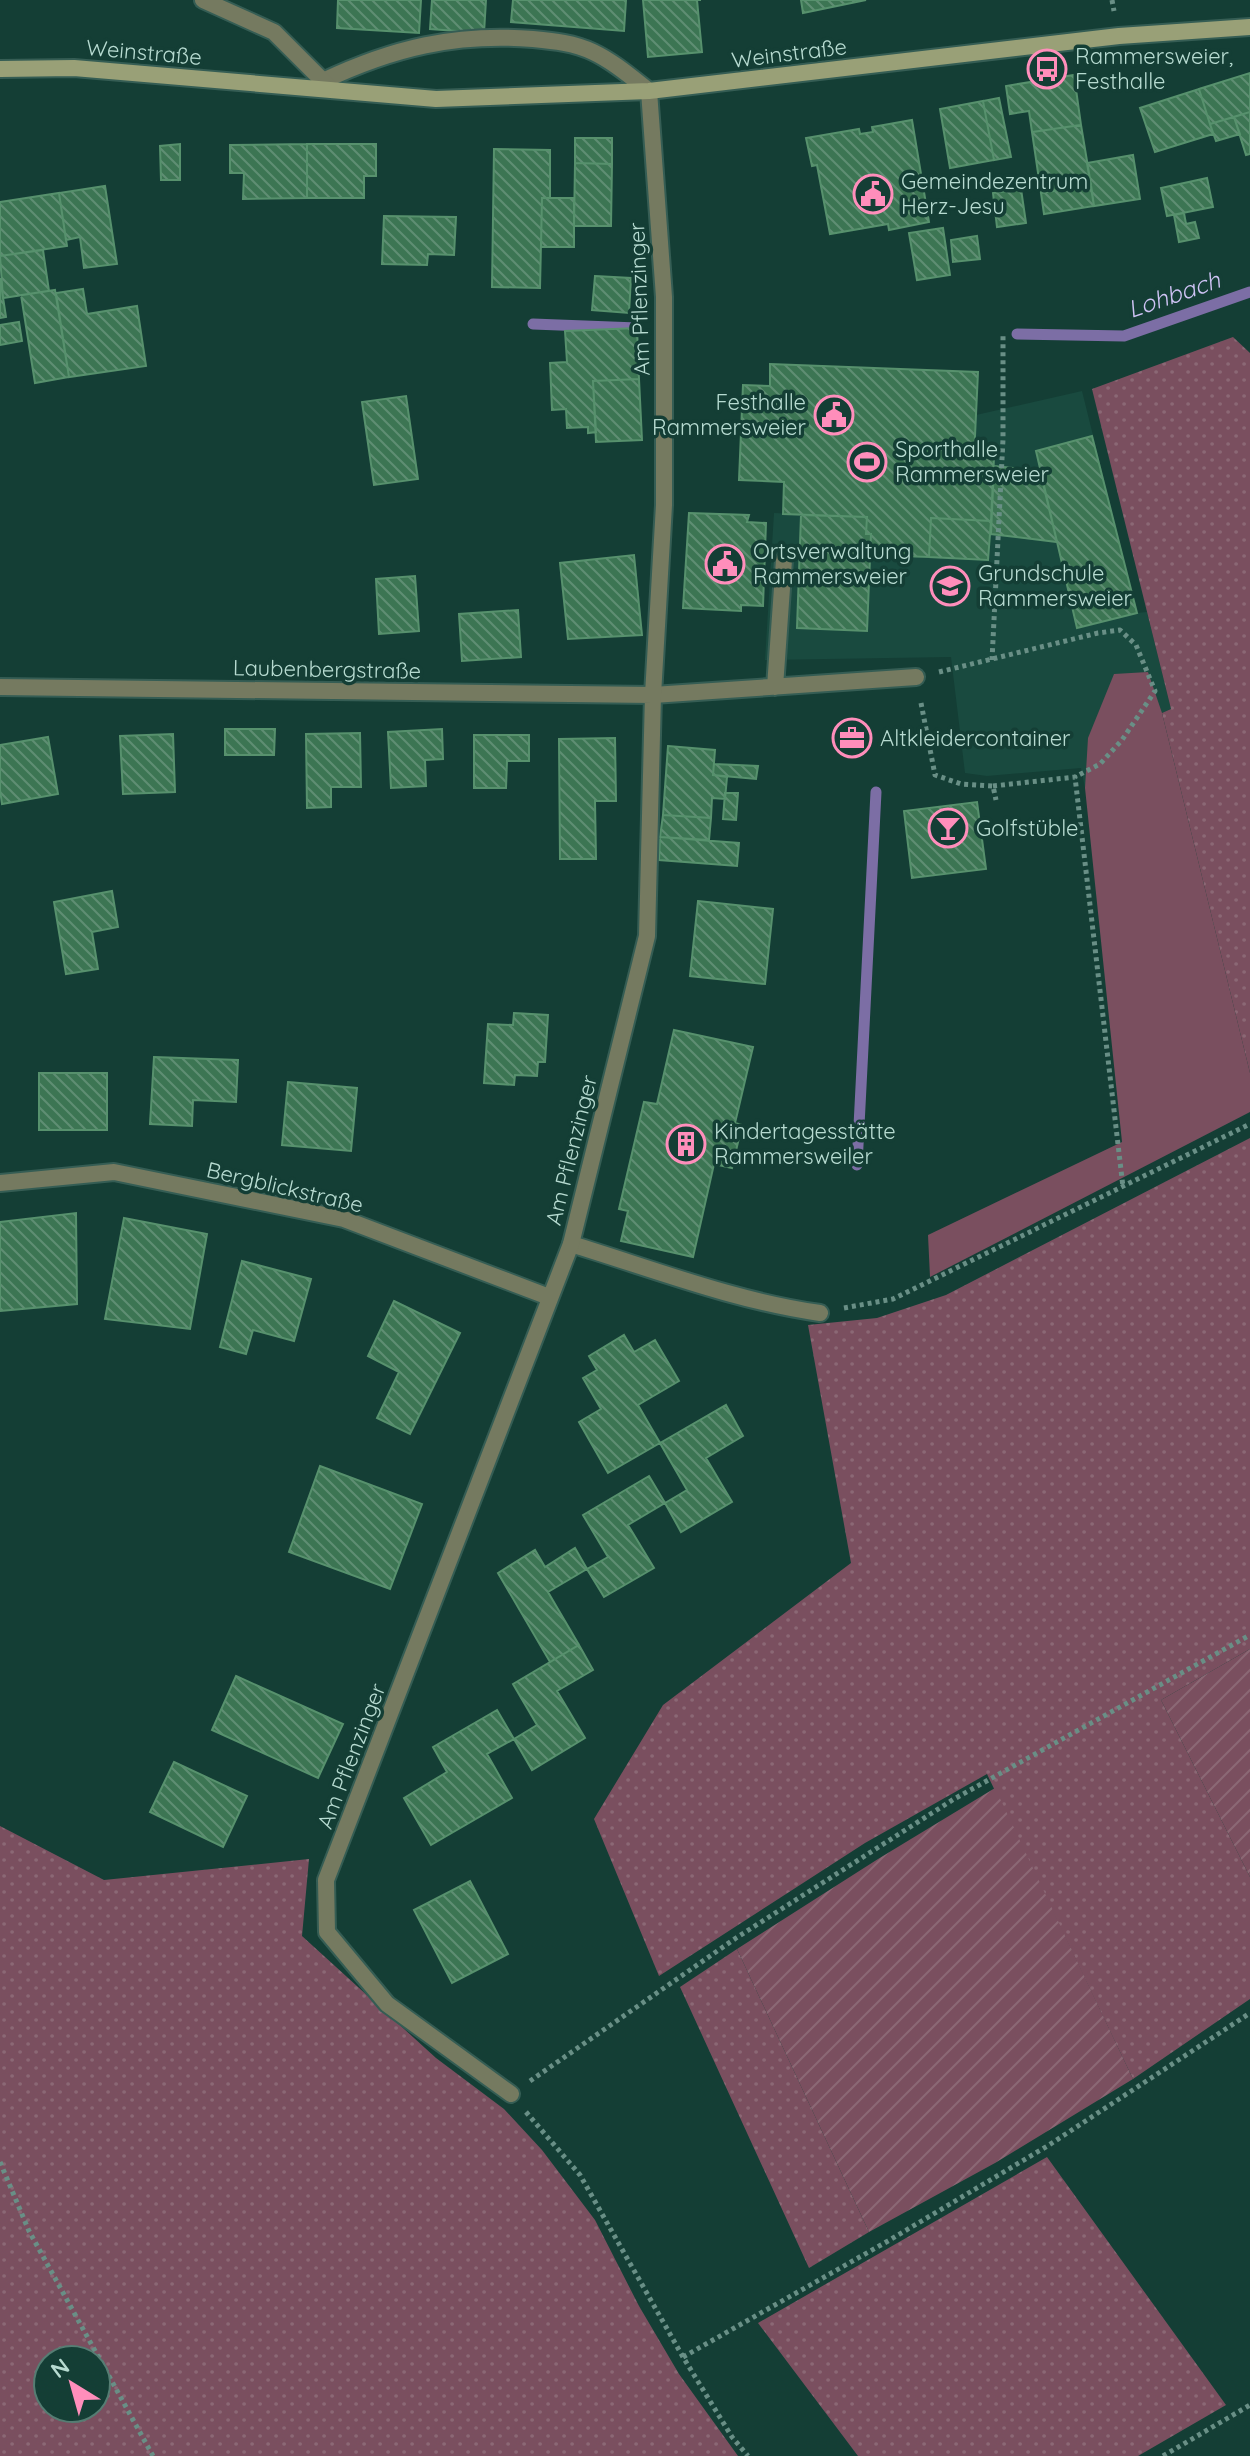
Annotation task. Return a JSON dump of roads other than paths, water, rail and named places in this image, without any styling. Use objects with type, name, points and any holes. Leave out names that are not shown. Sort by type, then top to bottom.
[{"type":"street","points":[[203,0],[274,32],[328,86],[356,65],[405,49],[454,39],[518,38],[560,41],[592,51],[619,67],[649,91]]},
{"type":"street","name":"Weinstraße","points":[[0,69],[74,68],[328,86],[436,99],[649,91],[1119,36],[1250,27]]},
{"type":"street","name":"Am Pflenzinger","points":[[511,2094],[387,2004],[327,1932],[326,1880],[571,1244],[647,936],[653,695],[664,505],[664,297],[649,91]]},
{"type":"street","points":[[775,687],[784,560]]},
{"type":"street","name":"Laubenbergstraße","points":[[0,687],[653,695],[916,677]]},
{"type":"street","name":"Bergblickstraße","points":[[0,1183],[114,1172],[344,1219],[549,1297]]},
{"type":"street","points":[[571,1244],[743,1297],[820,1313]]},
{"type":"waterway","name":"Lohbach","points":[[1017,334],[1124,336],[1250,292]]},
{"type":"waterway","name":"Lohbach","points":[[533,324],[637,328]]},
{"type":"waterway","points":[[857,1165],[876,792]]},
{"type":"place","name":"Rammersweier, Festhalle","points":[[1047,69]]},
{"type":"place","name":"Gemeindezentrum Herz-Jesu","points":[[873,194]]},
{"type":"place","name":"Festhalle Rammersweier","points":[[834,415]]},
{"type":"place","name":"Sporthalle Rammersweier","points":[[867,462]]},
{"type":"place","name":"Ortsverwaltung Rammersweier","points":[[725,564]]},
{"type":"place","name":"Grundschule Rammersweier","points":[[950,586]]},
{"type":"place","name":"Altkleidercontainer","points":[[852,738]]},
{"type":"place","name":"Golfstüble","points":[[948,828]]},
{"type":"place","name":"Kindertagesstätte Rammersweiler","points":[[686,1144]]}]
